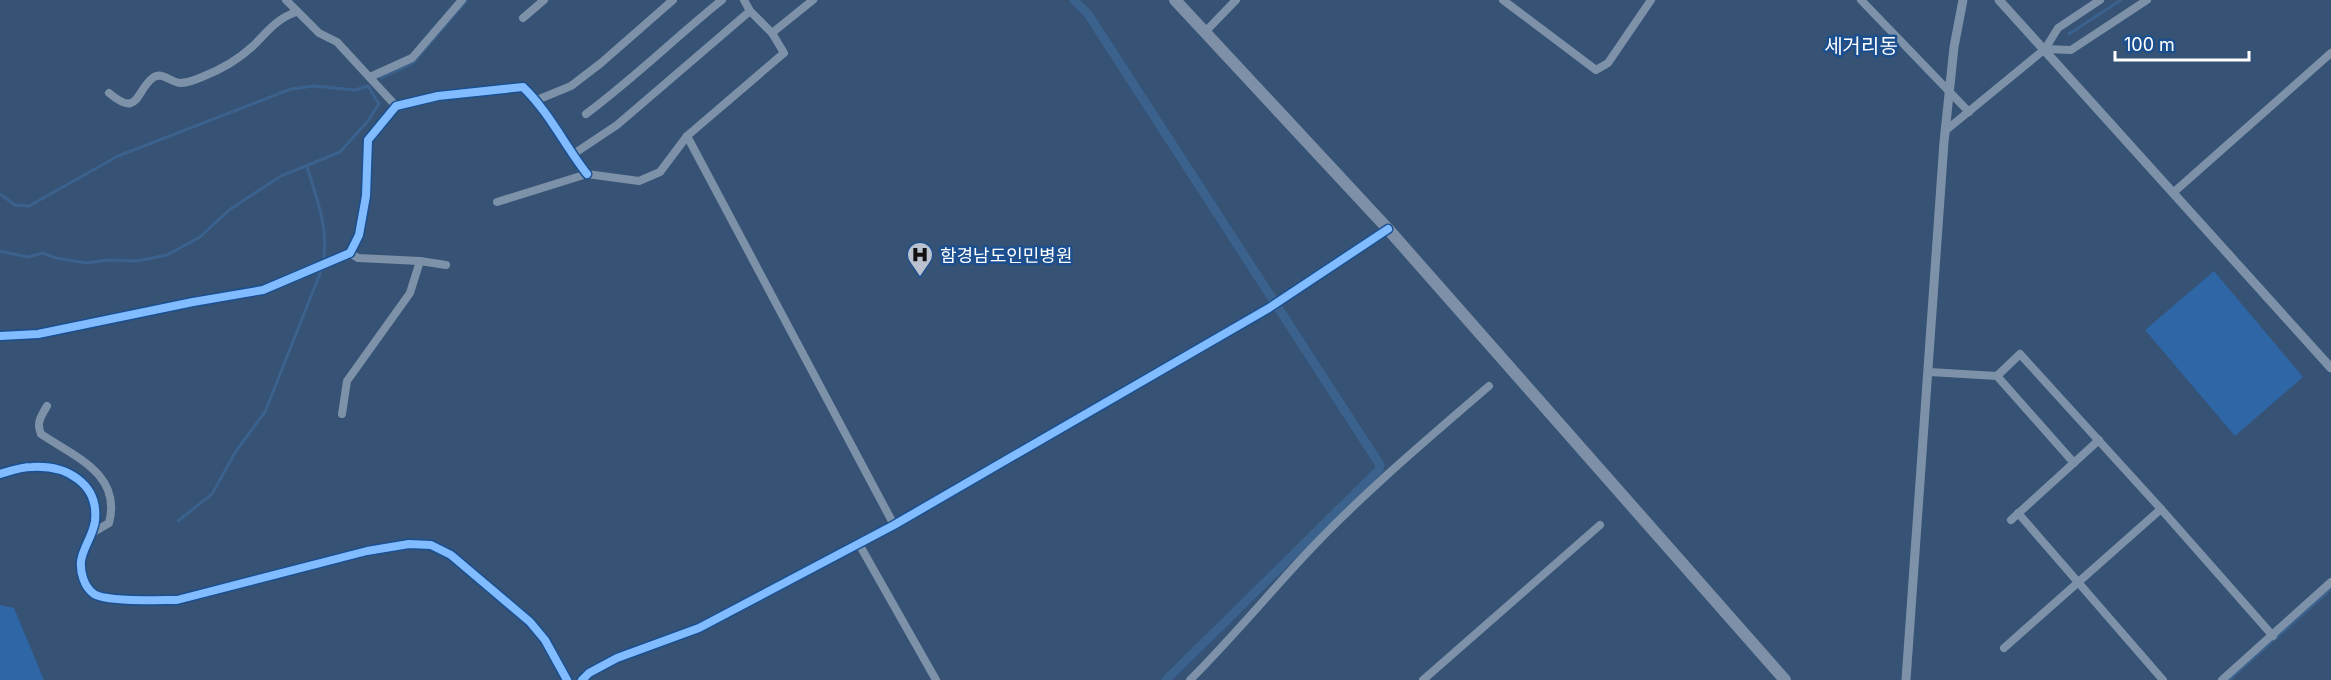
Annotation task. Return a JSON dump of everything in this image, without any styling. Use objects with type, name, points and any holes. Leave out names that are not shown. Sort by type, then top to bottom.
[{"type":"highway","points":[[1174,0],[1388,229],[1785,680]]},
{"type":"street","points":[[286,0],[319,33],[337,42],[396,106]]},
{"type":"street","points":[[370,77],[412,57],[462,0]]},
{"type":"street","points":[[524,18],[544,0]]},
{"type":"street","points":[[537,100],[571,86],[673,0]]},
{"type":"street","points":[[586,114],[622,87],[675,38],[722,0]]},
{"type":"street","points":[[497,202],[587,174],[639,181],[660,172],[687,136],[784,54],[772,33],[750,11],[744,0]]},
{"type":"street","points":[[772,33],[813,0]]},
{"type":"street","points":[[1205,32],[1236,0]]},
{"type":"street","points":[[1503,0],[1596,70],[1608,63],[1651,0]]},
{"type":"street","points":[[1861,0],[1969,112]]},
{"type":"street","points":[[1906,680],[1945,131],[1954,47],[1963,0]]},
{"type":"street","points":[[1999,0],[2331,368]]},
{"type":"street","points":[[1945,131],[2045,49],[2058,28],[2100,0]]},
{"type":"street","points":[[2045,49],[2071,51],[2147,0]]},
{"type":"street","points":[[572,155],[617,125],[750,11]]},
{"type":"street","points":[[109,93],[122,102],[130,103],[137,99],[156,76],[180,83],[203,77],[242,55],[277,21],[296,12]]},
{"type":"street","points":[[2174,192],[2331,53]]},
{"type":"street","points":[[0,336],[38,334],[263,290],[350,253],[357,243],[364,205],[368,140],[396,106],[438,96],[523,87],[537,100],[587,174]]},
{"type":"street","points":[[687,136],[894,525]]},
{"type":"street","points":[[582,680],[589,673],[616,658],[699,628],[894,525],[1269,308],[1388,229]]},
{"type":"street","points":[[350,253],[358,258],[420,261],[446,265]]},
{"type":"street","points":[[342,414],[347,381],[410,293],[420,261]]},
{"type":"street","points":[[1997,376],[2020,354],[2273,636]]},
{"type":"street","points":[[1929,372],[1997,376],[2074,463]]},
{"type":"street","points":[[1190,680],[1305,555],[1392,469],[1489,386]]},
{"type":"street","points":[[47,406],[40,417],[38,427],[41,434],[92,467],[101,476],[112,498],[109,523],[92,533]]},
{"type":"street","points":[[2011,520],[2099,440]]},
{"type":"street","points":[[0,474],[33,466],[57,468],[73,475],[87,487],[93,499],[95,516],[92,533],[81,561],[83,577],[92,593],[108,598],[177,600],[367,551],[409,544],[431,545],[451,555],[531,622],[545,640],[567,680]]},
{"type":"street","points":[[2004,648],[2161,509]]},
{"type":"street","points":[[2018,513],[2163,680]]},
{"type":"street","points":[[1424,680],[1600,525]]},
{"type":"street","points":[[859,544],[936,680]]},
{"type":"street","points":[[2222,680],[2331,582]]},
{"type":"shaded area","points":[[2214,271],[2303,377],[2235,436],[2145,330]]},
{"type":"shaded area","points":[[0,605],[14,608],[44,680],[0,680]]},
{"type":"waterway","points":[[381,78],[413,63],[467,0]]},
{"type":"waterway","points":[[1074,0],[1088,14],[1380,465],[1379,470],[1166,680]]},
{"type":"waterway","points":[[2069,34],[2121,0]]},
{"type":"waterway","points":[[0,194],[15,205],[29,206],[118,156],[291,89],[314,86],[355,90],[368,86],[379,104],[367,122],[340,152],[281,176],[229,210],[200,237],[167,255],[137,261],[109,260],[86,263],[56,258],[43,253],[28,257],[0,251]]},
{"type":"waterway","points":[[307,167],[323,222],[324,257]]},
{"type":"waterway","points":[[178,521],[212,494],[236,451],[265,412],[321,271]]},
{"type":"waterway","points":[[2229,680],[2331,589]]},
{"type":"cycle path","points":[[0,336],[38,334],[263,290],[350,253],[359,235],[366,196],[368,140],[396,106],[438,96],[523,87],[541,107],[587,174]]},
{"type":"cycle path","points":[[582,680],[589,673],[617,658],[699,628],[894,525],[1269,308],[1388,229]]},
{"type":"cycle path","points":[[0,474],[24,468],[45,467],[68,473],[86,487],[92,496],[95,521],[82,556],[81,570],[88,587],[100,597],[177,600],[367,551],[409,544],[431,545],[451,555],[530,622],[545,640],[567,680]]},
{"type":"place","name":"함경남도인민병원","points":[[920,278]]},
{"type":"district","name":"세거리동","points":[[1861,46]]}]
